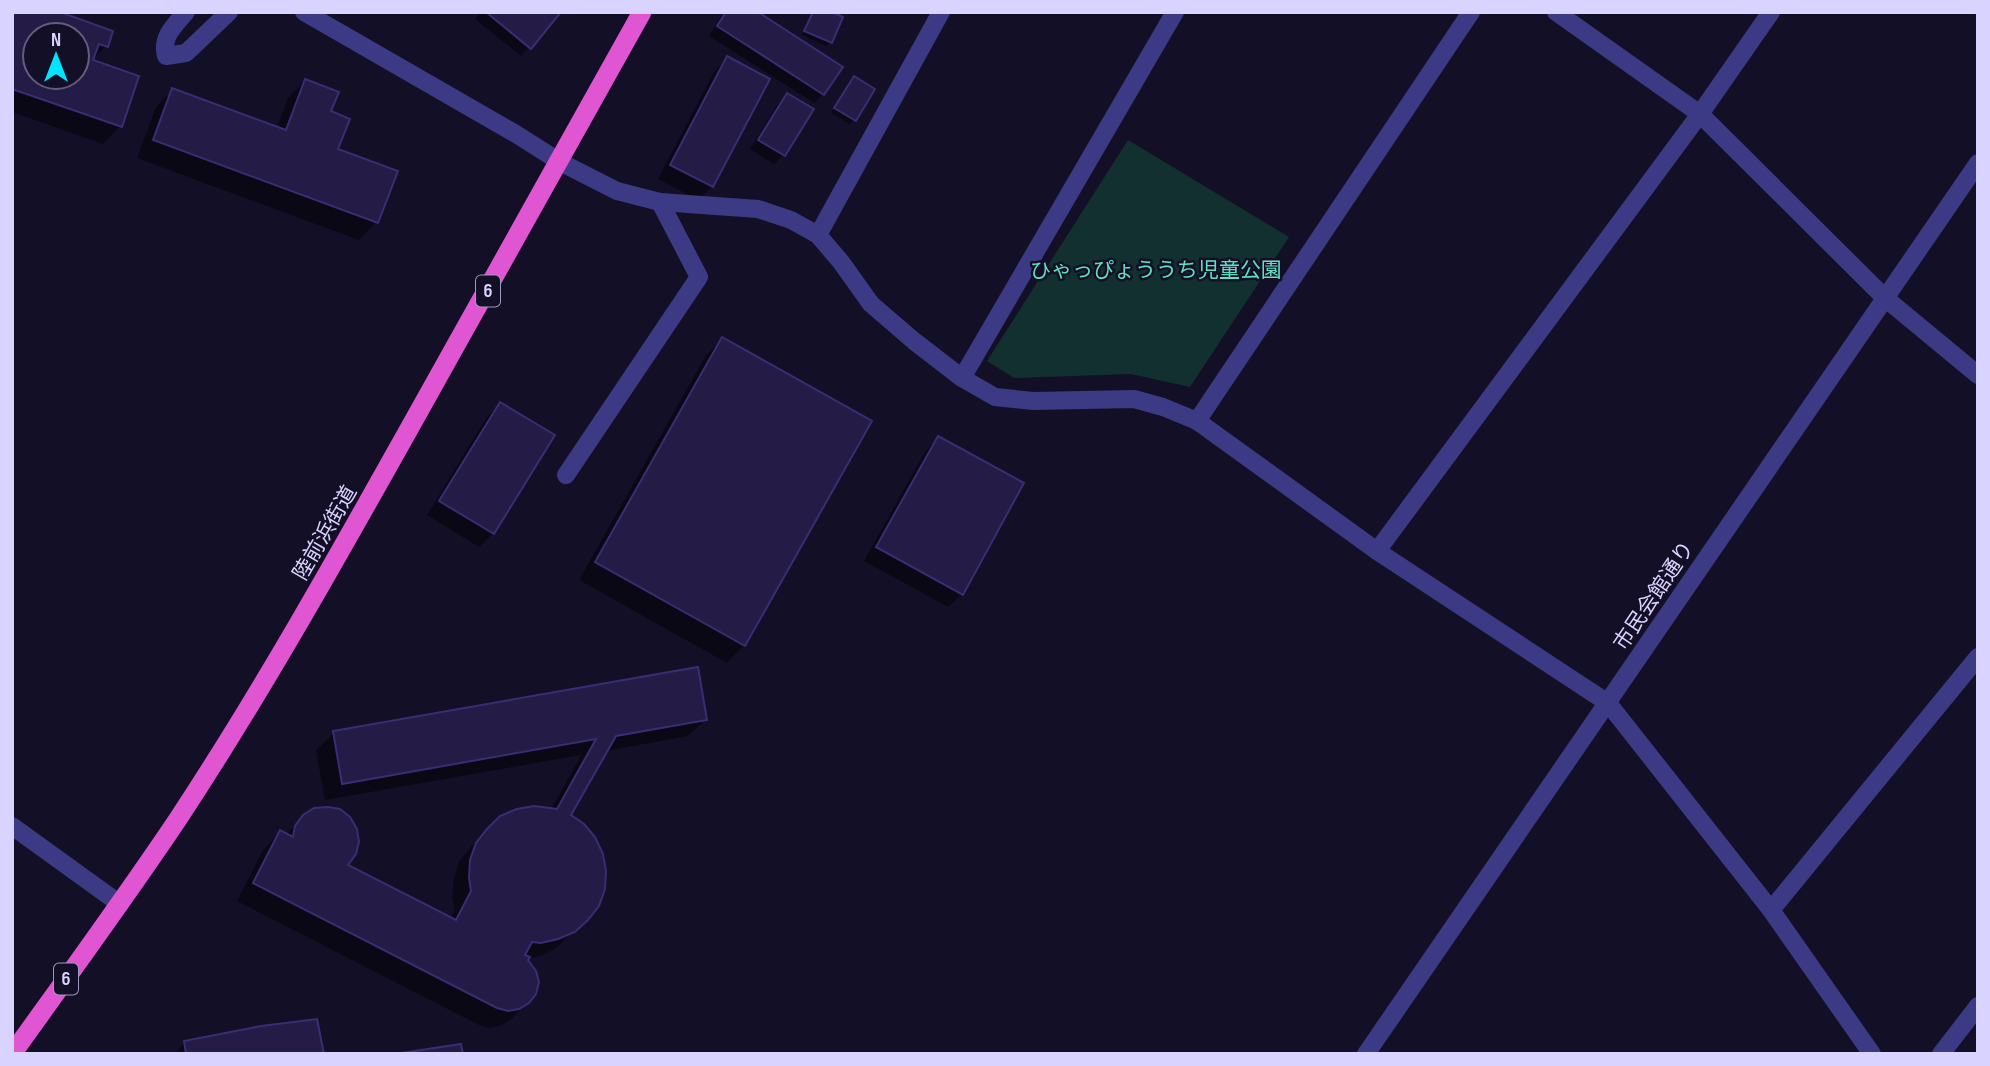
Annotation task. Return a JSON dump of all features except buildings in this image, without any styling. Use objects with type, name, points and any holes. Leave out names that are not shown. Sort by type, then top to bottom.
[{"type":"highway","name":"陸前浜街道","points":[[12,1054],[179,817],[269,674],[560,162],[642,12]]},
{"type":"street","points":[[186,12],[166,36],[166,56],[187,54],[229,12]]},
{"type":"street","points":[[304,12],[560,162],[617,191],[660,202],[758,209],[791,220],[818,235],[871,304],[962,378],[995,397],[1033,401],[1134,399],[1197,421],[1377,551],[1608,703],[1770,910],[1871,1054]]},
{"type":"street","points":[[818,235],[941,12]]},
{"type":"street","points":[[962,378],[1175,12]]},
{"type":"street","points":[[1197,421],[1471,12]]},
{"type":"street","points":[[1556,12],[1700,114],[1885,298],[1978,375]]},
{"type":"street","points":[[1377,551],[1700,114],[1771,12]]},
{"type":"street","name":"市民会館通り","points":[[1366,1054],[1978,163]]},
{"type":"street","points":[[566,475],[699,277],[660,202]]},
{"type":"street","points":[[1770,910],[1978,657]]},
{"type":"street","points":[[12,826],[120,904]]},
{"type":"street","points":[[1941,1054],[1978,1006]]},
{"type":"green space","name":"ひゃっぴょううち児童公園","points":[[1128,140],[1289,237],[1190,387],[1131,374],[1014,378],[987,361]]}]
